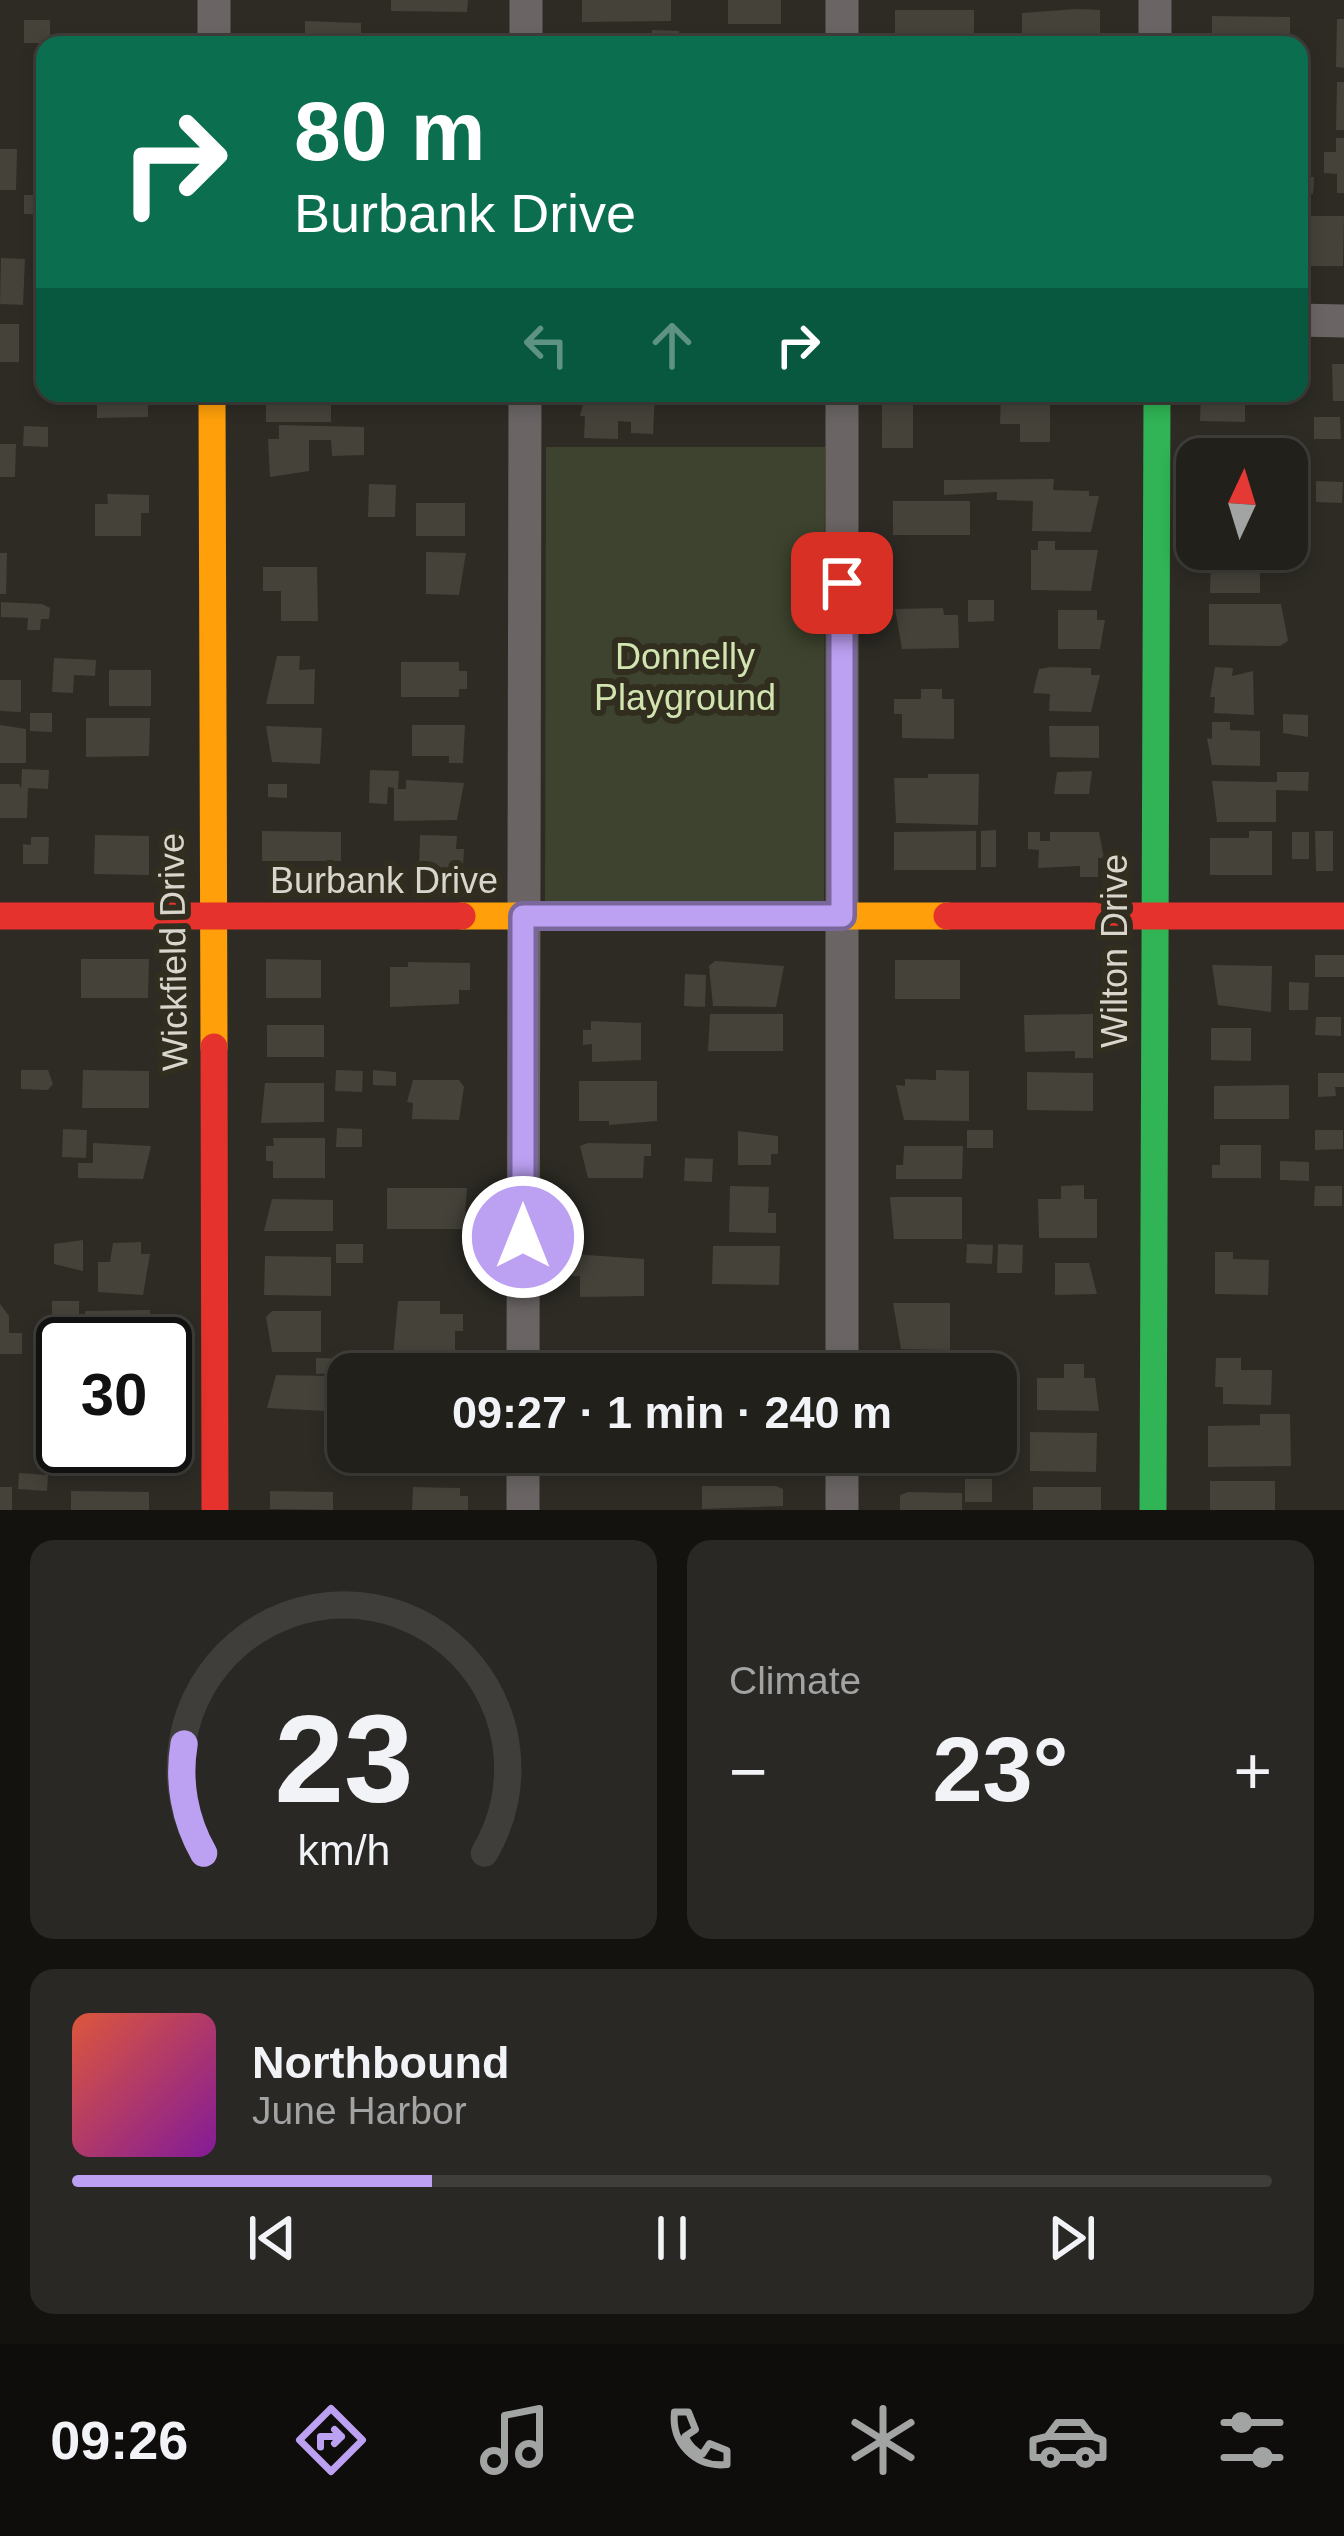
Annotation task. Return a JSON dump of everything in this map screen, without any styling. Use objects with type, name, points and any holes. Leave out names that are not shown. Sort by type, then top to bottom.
[{"type":"street","points":[[214,0],[214,36]]},
{"type":"street","points":[[526,0],[526,36]]},
{"type":"street","points":[[842,0],[842,36]]},
{"type":"street","points":[[1155,0],[1155,36]]},
{"type":"street","points":[[1308,320],[1344,321]]},
{"type":"street","name":"Wickfield Drive","points":[[212,402],[215,1510]]},
{"type":"street","points":[[523,1353],[525,402]]},
{"type":"street","points":[[842,402],[842,1353]]},
{"type":"street","name":"Wilton Drive","points":[[1153,1510],[1157,402]]},
{"type":"street","name":"Burbank Drive","points":[[0,916],[1344,916]]},
{"type":"street","points":[[523,1473],[523,1510]]},
{"type":"street","points":[[842,1473],[842,1510]]},
{"type":"green space","name":"Donnelly Playground","points":[[546,447],[825,447],[824,906],[545,906]]},
{"type":"building","points":[[391,0],[468,0],[467,12],[391,11]]},
{"type":"building","points":[[582,0],[671,0],[671,21],[582,22]]},
{"type":"building","points":[[728,0],[781,0],[781,24],[728,24]]},
{"type":"building","points":[[895,10],[974,10],[974,36],[895,36]]},
{"type":"building","points":[[1100,10],[1100,36],[1022,36],[1022,13]]},
{"type":"building","points":[[1212,16],[1290,17],[1290,36],[1212,36]]},
{"type":"building","points":[[1337,19],[1344,19],[1344,68],[1336,67]]},
{"type":"building","points":[[24,20],[50,20],[50,36],[36,36],[36,43],[24,43]]},
{"type":"building","points":[[305,21],[361,23],[361,36],[305,36]]},
{"type":"building","points":[[652,30],[679,31],[679,36],[652,36]]},
{"type":"building","points":[[83,33],[150,34],[150,36]]},
{"type":"building","points":[[1337,82],[1344,82],[1344,130],[1336,130]]},
{"type":"building","points":[[1336,138],[1344,138],[1344,193],[1337,193],[1337,174],[1324,173],[1324,152],[1336,152]]},
{"type":"building","points":[[0,149],[17,149],[16,190],[0,190]]},
{"type":"building","points":[[1308,177],[1314,177],[1313,194],[1308,194]]},
{"type":"building","points":[[24,195],[36,195],[36,215],[24,214]]},
{"type":"building","points":[[1308,216],[1344,216],[1343,266],[1308,266]]},
{"type":"building","points":[[1,258],[25,259],[23,305],[0,304]]},
{"type":"building","points":[[0,324],[19,324],[19,362],[0,362]]},
{"type":"building","points":[[1332,364],[1344,364],[1344,401],[1333,401]]},
{"type":"building","points":[[97,402],[148,402],[148,417],[97,418]]},
{"type":"building","points":[[266,402],[331,402],[331,422],[266,422]]},
{"type":"building","points":[[584,402],[655,402],[653,434],[631,433],[631,422],[618,421],[618,439],[584,438],[585,416],[580,416]]},
{"type":"building","points":[[882,402],[913,402],[913,448],[882,448]]},
{"type":"building","points":[[1001,402],[1050,402],[1050,442],[1020,442],[1020,424],[1000,424]]},
{"type":"building","points":[[1201,402],[1245,402],[1245,422],[1200,421]]},
{"type":"building","points":[[1314,417],[1340,417],[1341,439],[1314,439]]},
{"type":"building","points":[[279,425],[364,427],[364,455],[332,456],[331,440],[309,440],[309,471],[270,477],[268,439],[279,439]]},
{"type":"building","points":[[24,426],[48,427],[48,447],[23,446]]},
{"type":"building","points":[[0,444],[16,444],[15,477],[0,477]]},
{"type":"building","points":[[1054,479],[1053,490],[1089,491],[1089,496],[1099,496],[1091,532],[1032,531],[1033,501],[997,500],[997,492],[944,495],[944,480]]},
{"type":"building","points":[[1316,481],[1343,482],[1342,503],[1316,502]]},
{"type":"building","points":[[369,484],[396,485],[395,517],[368,517]]},
{"type":"building","points":[[107,494],[149,495],[149,513],[141,513],[141,536],[95,536],[95,504],[108,504]]},
{"type":"building","points":[[893,501],[970,501],[970,535],[893,535]]},
{"type":"building","points":[[416,503],[465,503],[465,536],[416,536]]},
{"type":"building","points":[[1038,541],[1055,541],[1055,550],[1098,550],[1091,591],[1031,590],[1031,550],[1038,550]]},
{"type":"building","points":[[426,552],[466,553],[459,595],[426,594]]},
{"type":"building","points":[[0,553],[7,553],[6,594],[0,594]]},
{"type":"building","points":[[263,567],[317,567],[318,621],[281,621],[281,591],[263,591]]},
{"type":"building","points":[[1211,570],[1260,570],[1260,593],[1210,593]]},
{"type":"building","points":[[968,600],[994,600],[994,621],[968,622]]},
{"type":"building","points":[[1,602],[42,604],[50,608],[49,619],[41,619],[40,630],[27,630],[28,618],[1,617]]},
{"type":"building","points":[[1209,604],[1281,604],[1288,641],[1280,646],[1209,645]]},
{"type":"building","points":[[943,608],[944,615],[958,615],[959,648],[902,649],[895,609]]},
{"type":"building","points":[[1058,610],[1097,610],[1097,620],[1105,620],[1100,649],[1058,649]]},
{"type":"building","points":[[277,656],[300,656],[299,670],[315,669],[314,704],[266,704]]},
{"type":"building","points":[[54,658],[96,660],[95,676],[74,675],[73,693],[52,692]]},
{"type":"building","points":[[401,662],[459,662],[459,671],[467,671],[467,689],[459,689],[459,697],[401,697]]},
{"type":"building","points":[[1215,667],[1233,668],[1232,676],[1253,671],[1254,715],[1214,713],[1215,697],[1210,697]]},
{"type":"building","points":[[1091,668],[1091,675],[1100,675],[1091,712],[1049,711],[1050,694],[1033,693],[1039,669]]},
{"type":"building","points":[[109,670],[151,670],[151,706],[109,706]]},
{"type":"building","points":[[0,680],[21,680],[21,712],[0,711]]},
{"type":"building","points":[[921,689],[942,689],[942,699],[954,699],[954,739],[902,738],[902,714],[894,714],[894,699],[921,699]]},
{"type":"building","points":[[30,713],[52,713],[52,732],[30,731]]},
{"type":"building","points":[[1283,714],[1308,715],[1308,737],[1283,733]]},
{"type":"building","points":[[86,718],[150,718],[149,756],[86,757]]},
{"type":"building","points":[[1212,722],[1230,722],[1230,730],[1260,731],[1260,766],[1212,765],[1207,738],[1212,739]]},
{"type":"building","points":[[0,725],[26,729],[26,763],[0,763]]},
{"type":"building","points":[[412,725],[465,725],[463,763],[449,763],[449,756],[412,756]]},
{"type":"building","points":[[266,726],[322,728],[320,764],[272,762]]},
{"type":"building","points":[[1049,726],[1099,726],[1099,758],[1050,757]]},
{"type":"building","points":[[22,769],[49,770],[48,789],[28,788],[27,818],[0,818],[0,784],[19,784],[21,789]]},
{"type":"building","points":[[370,770],[399,771],[398,789],[406,789],[406,780],[464,783],[457,820],[394,821],[394,788],[388,787],[387,804],[369,803]]},
{"type":"building","points":[[1092,771],[1089,794],[1054,794],[1057,772]]},
{"type":"building","points":[[1277,772],[1309,772],[1308,791],[1276,790],[1276,822],[1217,822],[1212,781],[1277,782]]},
{"type":"building","points":[[928,774],[979,774],[978,825],[896,823],[894,778],[928,778]]},
{"type":"building","points":[[268,784],[287,784],[287,798],[268,797]]},
{"type":"building","points":[[996,830],[996,867],[981,867],[981,831]]},
{"type":"building","points":[[262,831],[341,832],[341,861],[262,861]]},
{"type":"building","points":[[976,831],[976,870],[894,870],[894,832]]},
{"type":"building","points":[[1249,831],[1272,831],[1272,875],[1210,875],[1210,838],[1249,838]]},
{"type":"building","points":[[1315,831],[1333,831],[1333,871],[1316,871]]},
{"type":"building","points":[[1028,832],[1040,832],[1040,841],[1050,841],[1050,832],[1099,832],[1104,858],[1098,858],[1098,877],[1080,877],[1080,866],[1038,868],[1039,850],[1028,849]]},
{"type":"building","points":[[1292,832],[1309,832],[1309,859],[1292,859]]},
{"type":"building","points":[[95,835],[149,836],[149,875],[94,874]]},
{"type":"building","points":[[420,835],[457,836],[456,849],[464,849],[463,868],[419,868]]},
{"type":"building","points":[[31,837],[49,837],[48,864],[23,864],[23,844],[31,845]]},
{"type":"building","points":[[1315,955],[1344,955],[1344,977],[1315,977]]},
{"type":"building","points":[[81,959],[149,959],[148,998],[81,998]]},
{"type":"building","points":[[266,959],[321,960],[321,998],[266,998]]},
{"type":"building","points":[[895,960],[960,960],[960,999],[895,999]]},
{"type":"building","points":[[715,961],[784,966],[776,1007],[713,1006],[709,966]]},
{"type":"building","points":[[408,962],[470,963],[470,990],[459,990],[459,1004],[390,1007],[390,967],[408,967]]},
{"type":"building","points":[[1212,965],[1272,966],[1271,1012],[1218,1005]]},
{"type":"building","points":[[685,974],[706,975],[705,1007],[684,1006]]},
{"type":"building","points":[[1289,982],[1309,983],[1308,1010],[1289,1010]]},
{"type":"building","points":[[710,1014],[783,1014],[783,1051],[708,1051]]},
{"type":"building","points":[[1093,1014],[1093,1058],[1075,1058],[1075,1051],[1025,1052],[1024,1015]]},
{"type":"building","points":[[1316,1017],[1341,1017],[1341,1036],[1315,1035]]},
{"type":"building","points":[[591,1021],[641,1023],[641,1060],[592,1062],[592,1044],[583,1045],[583,1030],[591,1030]]},
{"type":"building","points":[[267,1025],[324,1025],[324,1057],[267,1057]]},
{"type":"building","points":[[1211,1028],[1251,1028],[1251,1061],[1211,1060]]},
{"type":"building","points":[[21,1070],[48,1070],[53,1084],[48,1090],[21,1089]]},
{"type":"building","points":[[83,1070],[149,1071],[149,1108],[82,1108]]},
{"type":"building","points":[[336,1070],[363,1071],[362,1092],[335,1091]]},
{"type":"building","points":[[373,1070],[396,1072],[396,1086],[373,1085]]},
{"type":"building","points":[[936,1070],[969,1071],[969,1121],[904,1120],[896,1085],[905,1086],[905,1079],[936,1080]]},
{"type":"building","points":[[1027,1072],[1093,1073],[1093,1111],[1027,1110]]},
{"type":"building","points":[[1318,1073],[1344,1073],[1344,1087],[1335,1087],[1336,1096],[1318,1097]]},
{"type":"building","points":[[413,1080],[459,1080],[464,1087],[459,1120],[412,1119],[413,1103],[407,1102]]},
{"type":"building","points":[[579,1081],[657,1081],[657,1121],[609,1125],[609,1121],[579,1121]]},
{"type":"building","points":[[265,1083],[324,1083],[324,1122],[261,1123]]},
{"type":"building","points":[[1289,1085],[1289,1119],[1214,1119],[1214,1086]]},
{"type":"building","points":[[337,1128],[362,1129],[362,1147],[336,1147]]},
{"type":"building","points":[[63,1129],[87,1130],[86,1158],[62,1157]]},
{"type":"building","points":[[967,1130],[993,1130],[993,1148],[967,1148]]},
{"type":"building","points":[[1315,1130],[1343,1130],[1343,1149],[1315,1150]]},
{"type":"building","points":[[738,1131],[778,1136],[778,1154],[771,1154],[771,1165],[738,1165]]},
{"type":"building","points":[[273,1138],[325,1138],[325,1178],[273,1178],[273,1161],[266,1161],[266,1146],[274,1146]]},
{"type":"building","points":[[93,1143],[151,1146],[143,1179],[78,1178],[78,1163],[93,1163]]},
{"type":"building","points":[[651,1144],[651,1156],[644,1156],[643,1178],[588,1178],[580,1146]]},
{"type":"building","points":[[1220,1145],[1261,1145],[1261,1178],[1212,1178],[1212,1165],[1220,1165]]},
{"type":"building","points":[[904,1146],[963,1146],[962,1179],[896,1179]]},
{"type":"building","points":[[685,1158],[713,1159],[712,1182],[684,1181]]},
{"type":"building","points":[[1280,1161],[1309,1162],[1309,1181],[1280,1180]]},
{"type":"building","points":[[1084,1185],[1084,1199],[1097,1199],[1097,1238],[1039,1238],[1038,1199],[1061,1199],[1061,1186]]},
{"type":"building","points":[[730,1186],[769,1187],[768,1213],[776,1213],[776,1233],[729,1232]]},
{"type":"building","points":[[1315,1186],[1342,1186],[1342,1206],[1314,1206]]},
{"type":"building","points":[[387,1188],[467,1188],[464,1229],[387,1229]]},
{"type":"building","points":[[890,1197],[962,1197],[962,1239],[894,1239]]},
{"type":"building","points":[[272,1199],[333,1200],[333,1231],[264,1231]]},
{"type":"building","points":[[83,1240],[83,1271],[54,1264],[54,1244]]},
{"type":"building","points":[[141,1242],[141,1254],[150,1254],[143,1295],[98,1292],[98,1262],[110,1262],[113,1243]]},
{"type":"building","points":[[336,1244],[363,1244],[363,1263],[336,1263]]},
{"type":"building","points":[[967,1244],[993,1245],[992,1264],[966,1263]]},
{"type":"building","points":[[998,1244],[1023,1245],[1022,1273],[997,1273]]},
{"type":"building","points":[[713,1246],[780,1246],[779,1285],[712,1284]]},
{"type":"building","points":[[1215,1252],[1233,1252],[1233,1259],[1269,1260],[1268,1295],[1215,1294]]},
{"type":"building","points":[[572,1254],[644,1259],[644,1296],[580,1297],[580,1276],[572,1276]]},
{"type":"building","points":[[265,1256],[331,1257],[331,1296],[264,1295]]},
{"type":"building","points":[[1055,1263],[1089,1263],[1097,1294],[1055,1295]]},
{"type":"building","points":[[52,1301],[79,1301],[79,1317],[52,1317]]},
{"type":"building","points":[[398,1301],[440,1301],[440,1314],[463,1314],[463,1331],[455,1331],[455,1353],[393,1353]]},
{"type":"building","points":[[893,1303],[950,1303],[950,1350],[901,1349]]},
{"type":"building","points":[[0,1304],[9,1316],[9,1333],[22,1333],[22,1354],[0,1354]]},
{"type":"building","points":[[150,1310],[150,1317],[85,1317],[85,1311]]},
{"type":"building","points":[[272,1311],[321,1311],[321,1352],[272,1352],[266,1317]]},
{"type":"building","points":[[316,1358],[327,1358],[327,1373],[316,1374]]},
{"type":"building","points":[[1216,1358],[1241,1358],[1241,1370],[1272,1370],[1271,1405],[1223,1404],[1223,1387],[1215,1387]]},
{"type":"building","points":[[1064,1364],[1084,1364],[1084,1378],[1095,1378],[1099,1411],[1037,1410],[1037,1378],[1064,1378]]},
{"type":"building","points":[[276,1375],[327,1376],[327,1411],[267,1408]]},
{"type":"building","points":[[1260,1414],[1290,1414],[1291,1466],[1208,1467],[1208,1426],[1260,1425]]},
{"type":"building","points":[[1030,1432],[1097,1433],[1096,1472],[1030,1471]]},
{"type":"building","points":[[19,1473],[48,1475],[47,1491],[18,1489]]},
{"type":"building","points":[[965,1479],[992,1479],[992,1502],[965,1502]]},
{"type":"building","points":[[1210,1481],[1275,1481],[1275,1510],[1210,1510]]},
{"type":"building","points":[[702,1486],[776,1486],[783,1489],[783,1506],[702,1509]]},
{"type":"building","points":[[0,1487],[12,1487],[12,1510],[0,1510]]},
{"type":"building","points":[[413,1487],[460,1488],[460,1496],[468,1496],[468,1510],[412,1510]]},
{"type":"building","points":[[1033,1487],[1101,1487],[1101,1510],[1033,1510]]},
{"type":"building","points":[[71,1491],[149,1492],[149,1510],[71,1510]]},
{"type":"building","points":[[270,1491],[333,1492],[333,1510],[270,1509]]},
{"type":"building","points":[[962,1493],[962,1510],[900,1510],[900,1495]]},
{"type":"traffic: fast","points":[[1153,1510],[1157,402]]},
{"type":"traffic: slow","points":[[212,402],[214,1047]]},
{"type":"traffic: slow","points":[[462,916],[947,916]]},
{"type":"traffic: jam","points":[[0,916],[462,916]]},
{"type":"traffic: jam","points":[[947,916],[1344,916]]},
{"type":"traffic: jam","points":[[214,1047],[215,1510]]},
{"type":"route","points":[[523,1237],[523,916],[842,916],[842,583]]}]
